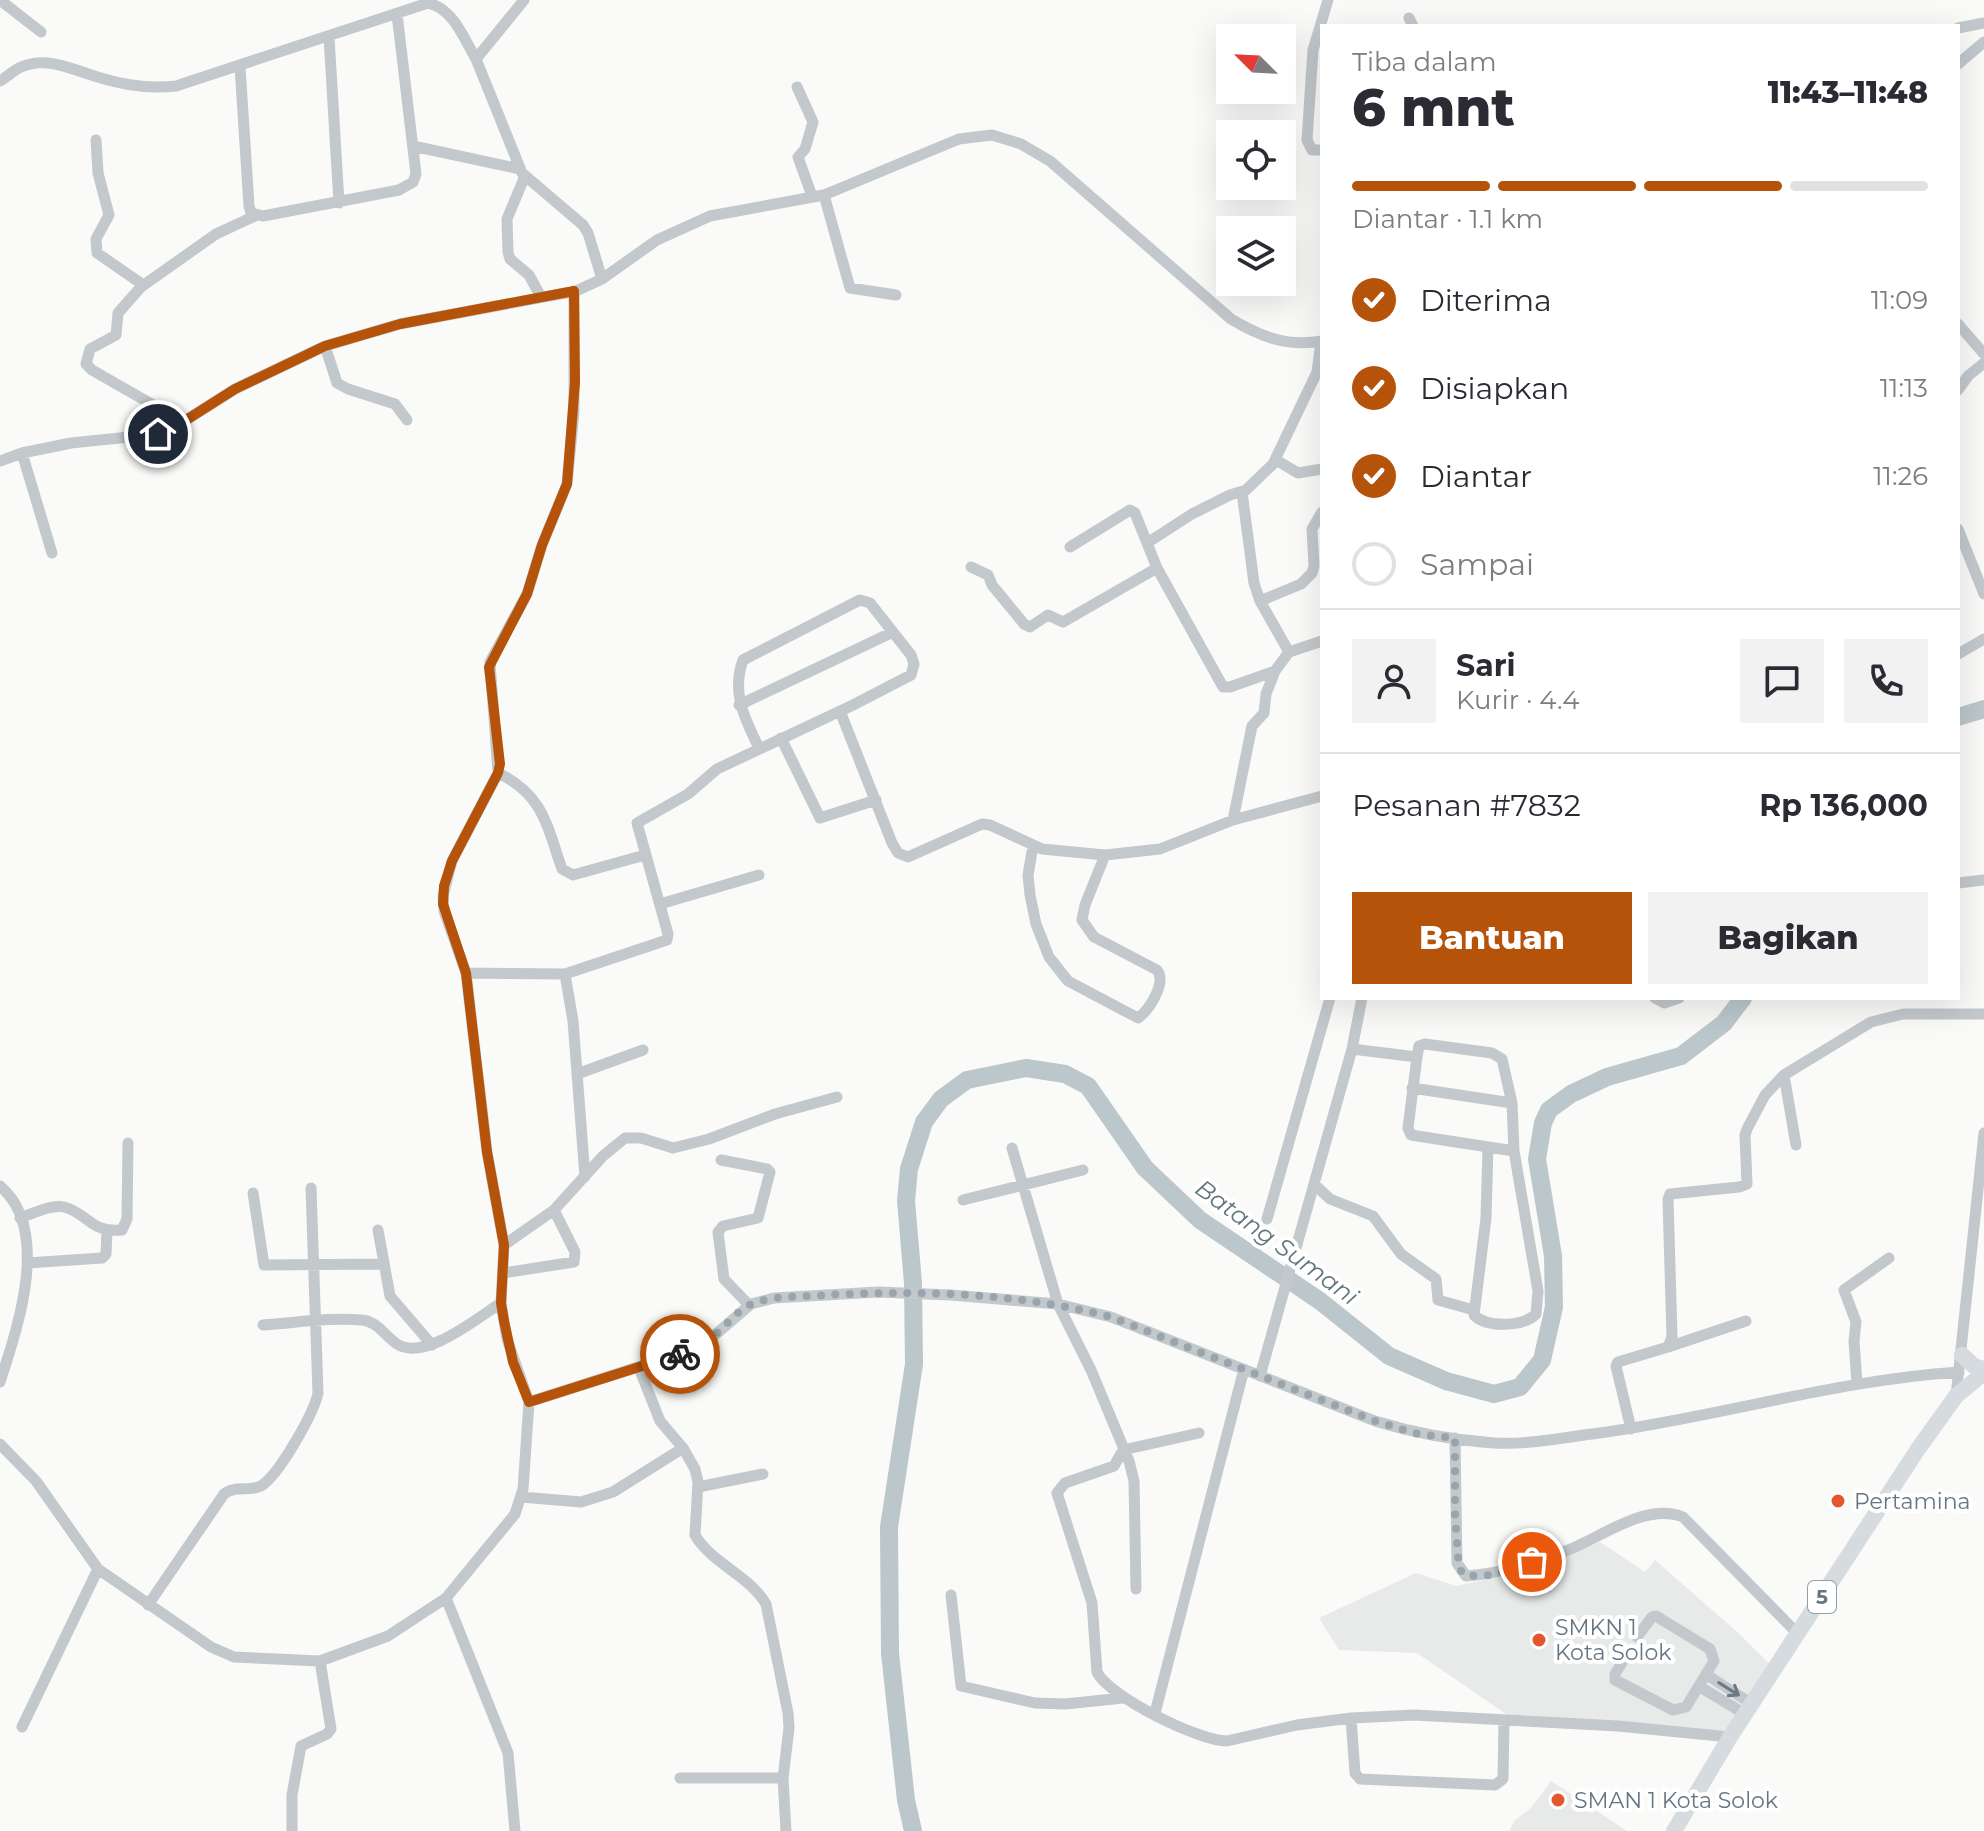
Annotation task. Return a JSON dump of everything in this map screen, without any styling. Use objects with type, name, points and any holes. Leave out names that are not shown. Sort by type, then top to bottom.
[{"type":"highway","points":[[1962,1355],[1984,1371]]},
{"type":"highway","name":"5","points":[[1674,1831],[1730,1737],[1918,1449],[1956,1396],[1984,1371]]},
{"type":"street","points":[[0,0],[41,32]]},
{"type":"street","points":[[476,59],[524,0]]},
{"type":"street","points":[[1321,24],[1328,0]]},
{"type":"street","points":[[0,81],[21,67],[44,63],[66,66],[102,79],[163,87],[240,67],[428,3],[440,7],[451,16],[476,59],[523,173],[583,225],[602,279]]},
{"type":"street","points":[[183,422],[92,370],[86,364],[90,349],[116,335],[118,313],[141,287],[216,234],[255,216],[339,203],[409,186],[416,174],[397,14]]},
{"type":"street","points":[[1960,28],[1984,23]]},
{"type":"street","points":[[1320,27],[1313,50],[1307,140],[1312,150],[1320,150]]},
{"type":"street","points":[[329,37],[339,203]]},
{"type":"street","points":[[1960,63],[1983,47]]},
{"type":"street","points":[[240,67],[249,206],[255,216]]},
{"type":"street","points":[[797,87],[813,122],[805,149],[798,157],[818,195],[850,288],[896,295]]},
{"type":"street","points":[[0,461],[71,443],[158,434],[235,389],[325,346],[400,324],[574,291],[602,279],[657,240],[710,216],[818,195],[959,139],[992,135],[1021,144],[1050,161],[1231,319],[1254,333],[1281,342],[1320,342]]},
{"type":"street","points":[[96,140],[98,173],[109,213],[96,239],[97,253],[139,282],[141,287]]},
{"type":"street","points":[[413,146],[523,173]]},
{"type":"street","points":[[523,173],[507,219],[508,252],[510,259],[529,275],[541,297]]},
{"type":"street","points":[[0,1444],[36,1481],[98,1569],[211,1647],[234,1657],[320,1661],[388,1636],[446,1598],[515,1514],[521,1497],[529,1402],[513,1362],[501,1303],[504,1245],[487,1152],[466,973],[444,911],[444,886],[452,861],[500,764],[489,667],[527,594],[542,545],[567,484],[575,382],[574,291]]},
{"type":"street","points":[[1960,326],[1984,354]]},
{"type":"street","points":[[325,346],[337,383],[395,404],[407,420]]},
{"type":"street","points":[[1147,543],[1192,514],[1249,488],[1276,460],[1317,372],[1320,354]]},
{"type":"street","points":[[1960,387],[1984,363]]},
{"type":"street","points":[[22,453],[52,553]]},
{"type":"street","points":[[1276,460],[1298,473],[1320,470]]},
{"type":"street","points":[[1242,492],[1252,576],[1260,601],[1289,652]]},
{"type":"street","points":[[1070,547],[1130,510],[1135,513],[1157,568],[1220,686],[1230,687],[1275,671]]},
{"type":"street","points":[[1260,601],[1301,584],[1312,573],[1312,529],[1320,515]]},
{"type":"street","points":[[1960,534],[1984,594]]},
{"type":"street","points":[[971,567],[988,575],[992,585],[1028,626],[1048,615],[1063,622],[1157,568]]},
{"type":"street","points":[[466,973],[565,974],[665,942],[668,934],[637,823],[688,794],[717,769],[911,675],[914,664],[911,655],[870,603],[860,600],[743,660],[739,705],[759,748]]},
{"type":"street","points":[[739,705],[893,632]]},
{"type":"street","points":[[1960,653],[1984,639]]},
{"type":"street","points":[[1233,820],[1252,726],[1264,713],[1266,694],[1275,671],[1289,652],[1320,642]]},
{"type":"street","points":[[840,711],[892,843],[903,855],[913,855],[982,824],[1033,846],[1105,855],[1160,849],[1233,820],[1320,797]]},
{"type":"street","points":[[781,738],[820,818],[876,800]]},
{"type":"street","points":[[498,773],[528,790],[543,815],[566,873],[573,875],[645,855]]},
{"type":"street","points":[[1033,846],[1028,875],[1030,895],[1036,924],[1049,957],[1068,981],[1138,1018],[1144,1014],[1161,983],[1161,975],[1094,937],[1082,920],[1105,855]]},
{"type":"street","points":[[660,904],[759,875]]},
{"type":"street","points":[[1960,883],[1984,880]]},
{"type":"street","points":[[565,974],[573,1021],[585,1177]]},
{"type":"street","points":[[1267,1219],[1329,1000]]},
{"type":"street","points":[[1260,1376],[1352,1049],[1362,1000]]},
{"type":"street","points":[[1668,1347],[1673,1334],[1669,1196],[1672,1193],[1747,1184],[1747,1129],[1765,1095],[1784,1075],[1871,1022],[1903,1014],[1984,1014]]},
{"type":"street","points":[[1488,1147],[1486,1218],[1474,1310],[1477,1319],[1487,1323],[1528,1321],[1538,1309],[1538,1291],[1514,1151],[1512,1103],[1505,1067],[1496,1054],[1425,1044],[1419,1046],[1408,1128],[1411,1135],[1514,1151]]},
{"type":"street","points":[[1352,1049],[1417,1057]]},
{"type":"street","points":[[577,1074],[643,1050]]},
{"type":"street","points":[[1784,1075],[1796,1145]]},
{"type":"street","points":[[1412,1088],[1512,1103]]},
{"type":"street","points":[[504,1245],[554,1210],[603,1156],[625,1138],[641,1138],[673,1148],[837,1097]]},
{"type":"street","points":[[1956,1396],[1984,1133]]},
{"type":"street","points":[[20,1218],[65,1207],[107,1231],[122,1230],[126,1224],[128,1143]]},
{"type":"street","points":[[1012,1148],[1058,1304],[1091,1370],[1129,1461],[1134,1481],[1136,1589]]},
{"type":"street","points":[[721,1160],[770,1172],[758,1218],[723,1226],[718,1232],[724,1279],[749,1305]]},
{"type":"street","points":[[963,1200],[1083,1170]]},
{"type":"street","points":[[1315,1185],[1330,1199],[1369,1213],[1378,1220],[1401,1254],[1436,1279],[1438,1300],[1474,1310]]},
{"type":"street","points":[[0,1186],[12,1199],[27,1242],[18,1325],[0,1382]]},
{"type":"street","points":[[148,1605],[224,1494],[230,1489],[257,1488],[264,1484],[314,1410],[318,1393],[311,1188]]},
{"type":"street","points":[[253,1193],[264,1265],[384,1264]]},
{"type":"street","points":[[503,1273],[574,1262],[575,1252],[554,1210]]},
{"type":"street","points":[[378,1230],[390,1296],[432,1345]]},
{"type":"street","points":[[27,1263],[102,1258],[106,1254],[107,1231]]},
{"type":"street","points":[[1857,1384],[1856,1322],[1844,1290],[1889,1258]]},
{"type":"street","points":[[529,1402],[694,1349],[749,1305],[774,1298],[878,1292],[1058,1304],[1111,1317],[1375,1421],[1418,1434],[1497,1443],[1631,1429],[1857,1384],[1959,1372]]},
{"type":"street","points":[[263,1325],[364,1320],[405,1348],[417,1350],[432,1345],[501,1303]]},
{"type":"street","points":[[1631,1429],[1616,1366],[1621,1361],[1746,1321]]},
{"type":"street","points":[[639,1368],[660,1421],[692,1461],[698,1487],[695,1535],[708,1551],[760,1593],[771,1617],[788,1713],[783,1778],[786,1831]]},
{"type":"street","points":[[1155,1713],[1244,1369]]},
{"type":"street","points":[[1199,1433],[1123,1450],[1114,1466],[1065,1483],[1059,1488],[1056,1498],[1090,1593],[1097,1672],[1102,1681],[1123,1698],[1197,1736],[1216,1741],[1235,1740],[1297,1725],[1414,1715],[1618,1726],[1730,1737]]},
{"type":"street","points":[[1455,1438],[1457,1563],[1466,1576],[1493,1575],[1570,1549],[1635,1519],[1674,1513],[1683,1517],[1798,1634]]},
{"type":"street","points":[[521,1497],[581,1502],[613,1492],[683,1448]]},
{"type":"street","points":[[698,1487],[763,1474]]},
{"type":"street","points":[[22,1727],[98,1569]]},
{"type":"street","points":[[951,1595],[961,1686],[1035,1703],[1065,1704],[1123,1698]]},
{"type":"street","points":[[446,1598],[508,1753],[515,1831]]},
{"type":"street","points":[[1629,1651],[1615,1674],[1615,1680],[1668,1709],[1686,1707],[1714,1661],[1712,1652],[1659,1617],[1652,1617],[1637,1637]]},
{"type":"street","points":[[292,1831],[292,1795],[301,1746],[331,1729],[320,1661]]},
{"type":"street","points":[[1707,1675],[1749,1709]]},
{"type":"street","points":[[1700,1687],[1749,1709]]},
{"type":"street","points":[[1351,1718],[1355,1773],[1360,1779],[1495,1785],[1503,1779],[1504,1720]]},
{"type":"street","points":[[680,1778],[783,1778]]},
{"type":"shaded area","name":"SMKN 1 Kota Solok","points":[[1600,1542],[1645,1572],[1655,1560],[1771,1665],[1727,1734],[1509,1716],[1417,1653],[1339,1650],[1319,1618],[1416,1573],[1456,1586],[1533,1570]]},
{"type":"shaded area","name":"SMAN 1 Kota Solok","points":[[1551,1781],[1627,1831],[1509,1831],[1515,1820],[1531,1808]]},
{"type":"waterway","name":"Batang Sumani","points":[[1960,716],[1984,709]]},
{"type":"waterway","name":"Batang Sumani","points":[[913,1831],[906,1800],[890,1653],[889,1527],[914,1364],[913,1283],[906,1201],[909,1169],[924,1122],[941,1099],[967,1080],[1026,1068],[1065,1074],[1088,1086],[1145,1168],[1200,1220],[1320,1301],[1389,1356],[1446,1381],[1494,1394],[1520,1387],[1542,1360],[1554,1307],[1553,1256],[1537,1159],[1543,1123],[1549,1110],[1571,1094],[1607,1077],[1681,1056],[1724,1023],[1741,1000]]},
{"type":"way so far","points":[[680,1354],[694,1349],[716,1334],[751,1304],[774,1298],[878,1292],[1068,1306],[1111,1317],[1375,1421],[1418,1434],[1455,1438],[1457,1563],[1462,1574],[1493,1575],[1532,1562]]},
{"type":"place","name":"Pertamina","points":[[1838,1501]]},
{"type":"place","name":"SMKN 1 Kota Solok","points":[[1539,1640]]},
{"type":"place","name":"SMAN 1 Kota Solok","points":[[1558,1800]]},
{"type":"route","points":[[158,434],[235,389],[325,346],[400,324],[574,291],[574,412],[567,484],[542,545],[527,594],[490,662],[500,764],[492,786],[452,861],[444,886],[443,904],[466,973],[487,1152],[504,1245],[501,1303],[507,1339],[529,1402],[680,1354]]}]
